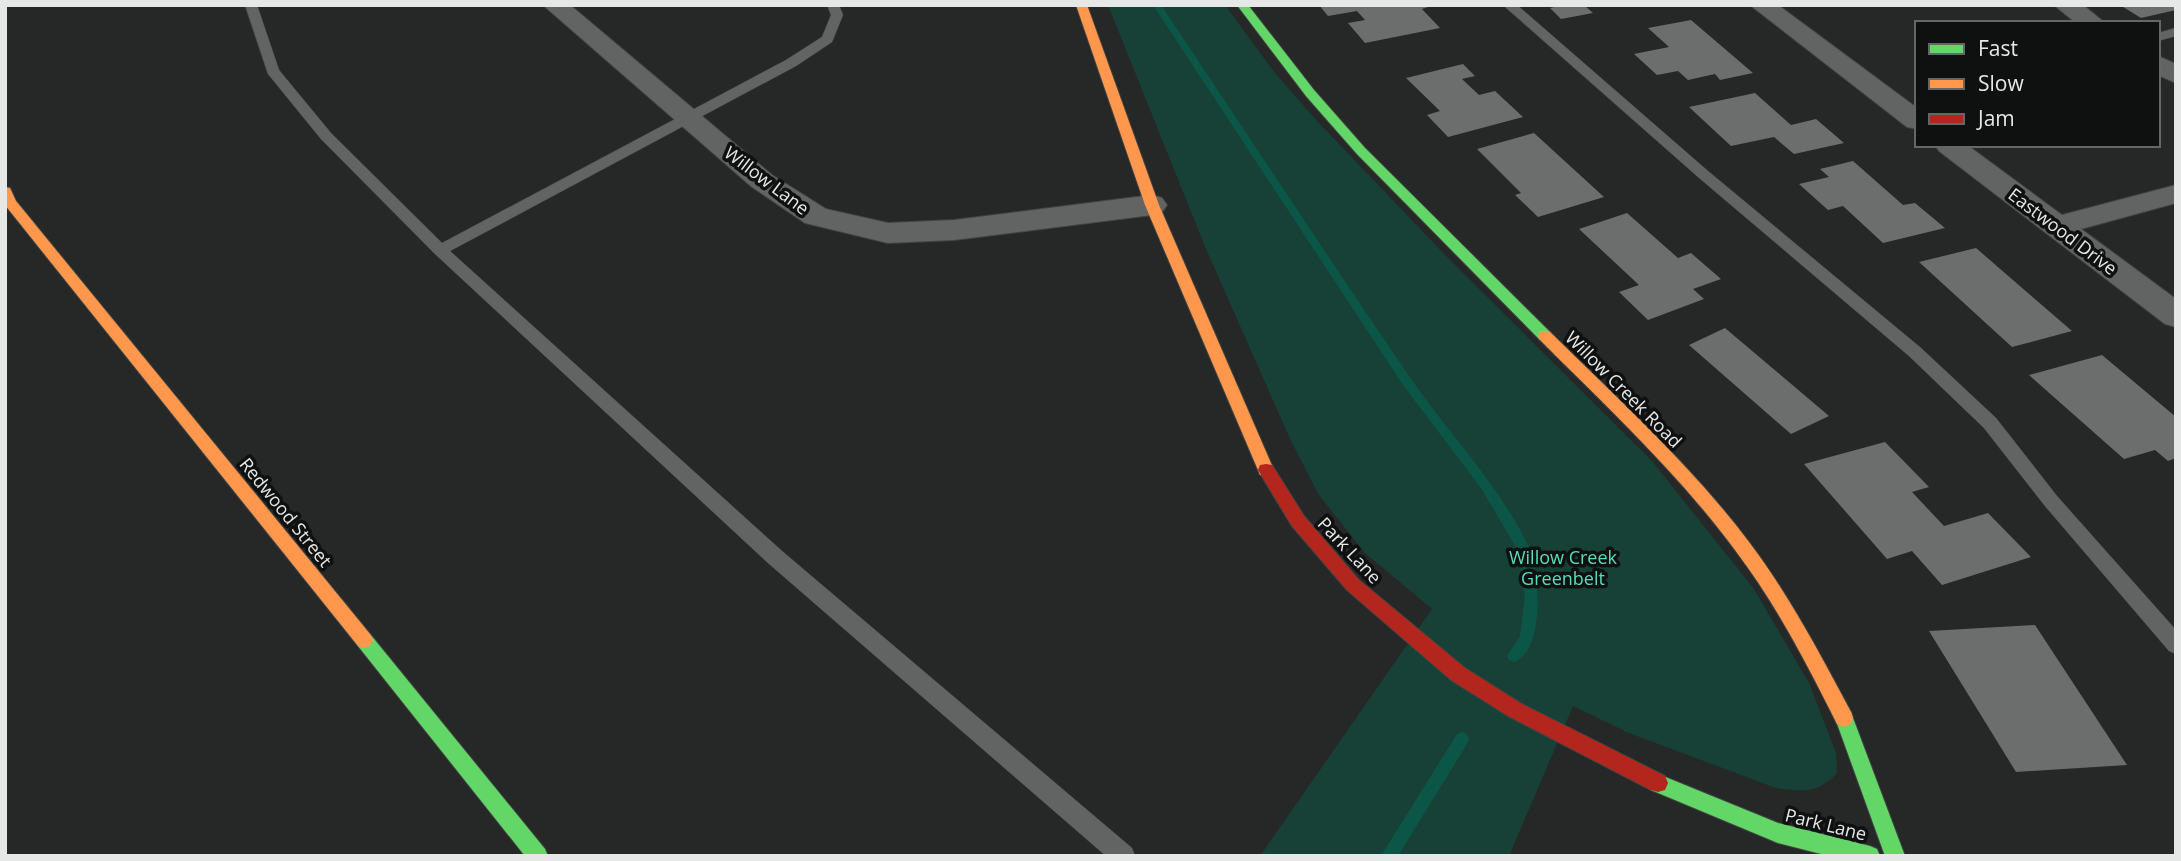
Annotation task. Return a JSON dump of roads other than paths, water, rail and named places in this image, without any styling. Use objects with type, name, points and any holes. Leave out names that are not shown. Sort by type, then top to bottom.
[{"type":"street","name":"Willow Lane","points":[[555,5],[762,181],[816,216],[888,233],[954,230],[1152,205]]},
{"type":"street","name":"Park Lane","points":[[1081,5],[1152,205],[1262,464],[1298,521],[1353,585],[1458,674],[1559,734],[1657,783],[1778,833],[1870,856]]},
{"type":"street","name":"Willow Creek Road","points":[[1242,5],[1310,93],[1361,151],[1656,447],[1726,525],[1793,621],[1849,728],[1895,856]]},
{"type":"street","points":[[1762,5],[1915,120]]},
{"type":"street","points":[[2066,5],[2090,21]]},
{"type":"street","points":[[2160,65],[2176,75]]},
{"type":"street","name":"Eastwood Drive","points":[[1952,147],[2176,316]]},
{"type":"street","name":"Redwood Street","points":[[5,191],[10,202],[538,856]]},
{"type":"street","points":[[2057,226],[2176,194]]},
{"type":"lane","points":[[251,5],[273,71],[326,136],[440,250],[775,556],[1124,856]]},
{"type":"lane","points":[[440,250],[791,63],[828,39],[837,15],[833,5]]},
{"type":"lane","points":[[1509,5],[1682,156],[1915,352],[1990,423],[2052,501],[2176,645]]},
{"type":"waterway","points":[[1157,5],[1407,382],[1485,484],[1523,548],[1532,596],[1527,638],[1514,656]]},
{"type":"waterway","points":[[1389,856],[1462,739]]},
{"type":"park label","name":"Willow Creek Greenbelt","points":[[1563,567]]}]
